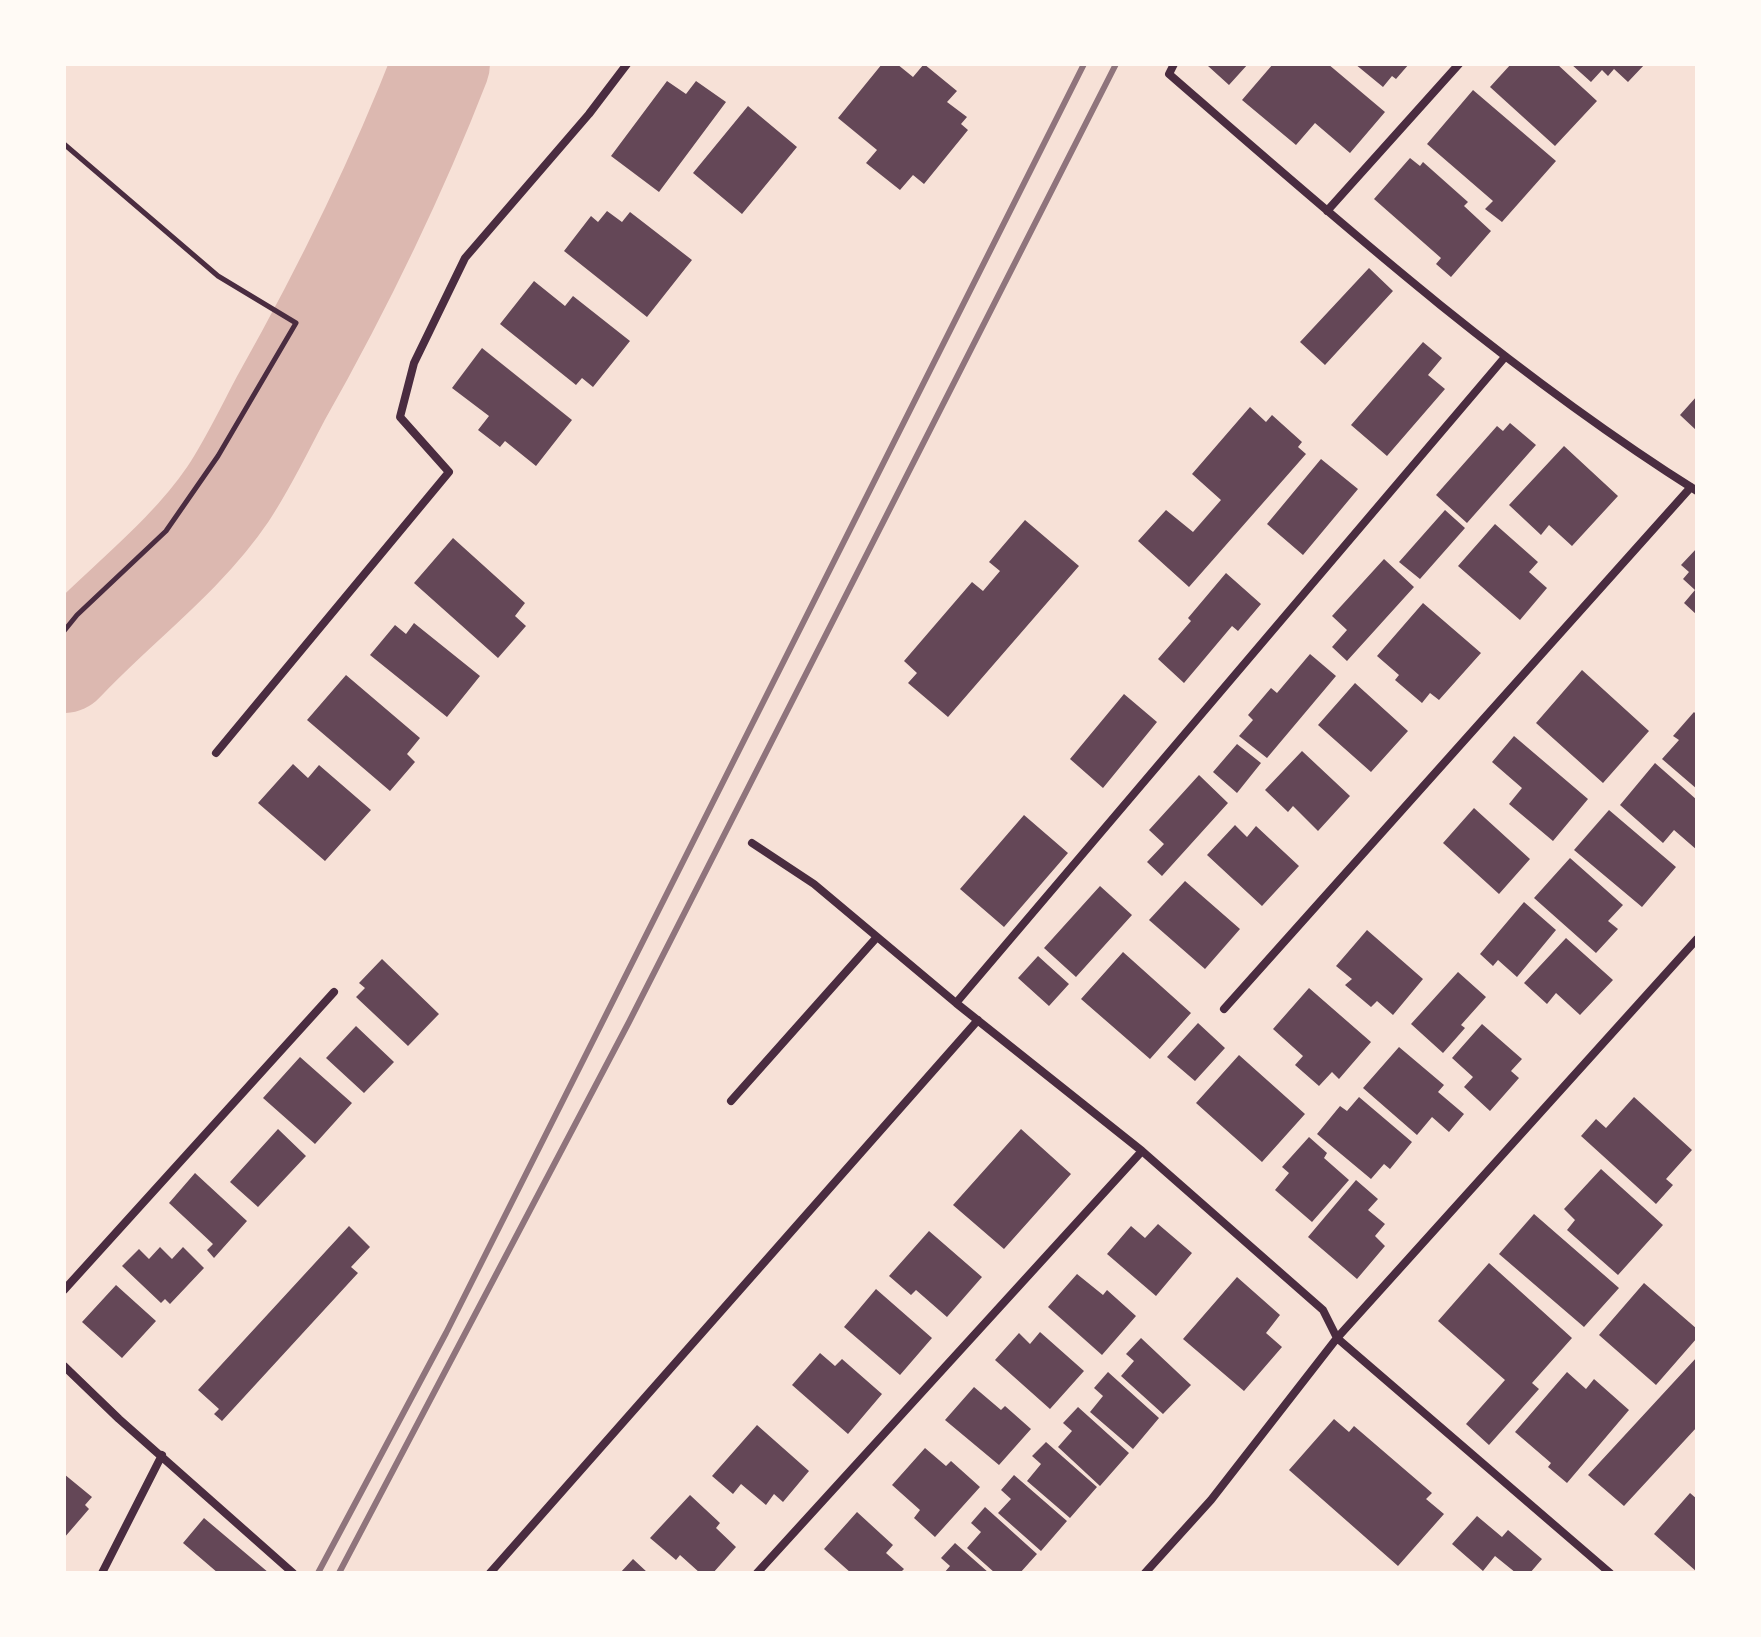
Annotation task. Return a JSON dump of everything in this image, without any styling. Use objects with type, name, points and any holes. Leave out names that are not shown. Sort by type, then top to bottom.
[{"type":"street","points":[[216,753],[449,472],[400,417],[414,363],[465,258],[589,114],[627,64]]},
{"type":"street","points":[[1174,64],[1169,74],[1327,211],[1505,357],[1606,433],[1694,489],[1224,1009]]},
{"type":"street","points":[[1327,211],[1459,64]]},
{"type":"street","points":[[956,1003],[1505,357]]},
{"type":"street","points":[[752,843],[814,884],[956,1003],[1142,1151],[1323,1310],[1337,1338],[1610,1573]]},
{"type":"street","points":[[731,1101],[877,937]]},
{"type":"street","points":[[1145,1573],[1211,1500],[1337,1338],[1697,939]]},
{"type":"street","points":[[64,1290],[334,992]]},
{"type":"street","points":[[490,1573],[978,1020]]},
{"type":"street","points":[[757,1573],[1142,1151]]},
{"type":"street","points":[[64,1366],[293,1573]]},
{"type":"street","points":[[102,1573],[162,1455]]},
{"type":"path","points":[[64,144],[218,276],[296,323],[218,456],[166,531],[64,631]]},
{"type":"building","points":[[882,64],[897,64],[913,77],[924,64],[957,91],[947,102],[967,117],[961,124],[968,130],[924,184],[913,175],[900,190],[866,163],[877,150],[838,118]]},
{"type":"building","points":[[1248,64],[1229,85],[1208,66]]},
{"type":"building","points":[[1273,64],[1328,64],[1385,112],[1350,153],[1315,123],[1296,145],[1242,100]]},
{"type":"building","points":[[1355,64],[1409,64],[1396,79],[1392,76],[1383,87]]},
{"type":"building","points":[[1511,64],[1557,64],[1597,101],[1555,146],[1490,87]]},
{"type":"building","points":[[1571,64],[1645,64],[1628,82],[1614,69],[1608,76],[1602,70],[1591,82]]},
{"type":"building","points":[[667,81],[686,94],[696,81],[726,102],[659,192],[611,156]]},
{"type":"building","points":[[1473,90],[1556,161],[1502,222],[1485,209],[1493,201],[1427,144]]},
{"type":"building","points":[[748,106],[797,147],[742,214],[693,173]]},
{"type":"building","points":[[1410,158],[1420,166],[1423,162],[1468,202],[1464,206],[1491,231],[1451,277],[1436,264],[1441,258],[1374,199]]},
{"type":"building","points":[[607,211],[622,222],[630,212],[692,260],[647,317],[564,251],[591,216],[598,222]]},
{"type":"building","points":[[1369,268],[1393,291],[1325,365],[1300,342]]},
{"type":"building","points":[[534,281],[565,306],[573,296],[630,341],[593,387],[582,378],[576,385],[500,324]]},
{"type":"building","points":[[1423,342],[1442,358],[1428,375],[1445,389],[1387,456],[1351,425]]},
{"type":"building","points":[[482,348],[572,420],[536,466],[505,441],[500,447],[478,430],[489,416],[452,388]]},
{"type":"building","points":[[1697,396],[1697,431],[1680,415]]},
{"type":"building","points":[[1250,407],[1266,422],[1272,415],[1302,442],[1298,447],[1306,454],[1189,587],[1138,541],[1166,510],[1193,532],[1221,500],[1192,474]]},
{"type":"building","points":[[1510,423],[1536,445],[1467,523],[1436,495],[1497,426],[1503,431]]},
{"type":"building","points":[[1564,446],[1618,496],[1572,546],[1549,525],[1541,535],[1509,505]]},
{"type":"building","points":[[1321,459],[1358,489],[1303,555],[1267,524]]},
{"type":"building","points":[[1445,510],[1465,528],[1420,579],[1399,562]]},
{"type":"building","points":[[1025,520],[1079,566],[948,717],[908,683],[917,673],[904,661],[972,582],[983,591],[1000,571],[989,562]]},
{"type":"building","points":[[1495,524],[1538,562],[1529,572],[1547,588],[1520,620],[1458,566]]},
{"type":"building","points":[[453,538],[525,603],[515,616],[526,626],[498,658],[414,583]]},
{"type":"building","points":[[1697,548],[1697,615],[1684,603],[1695,590],[1683,579],[1689,572],[1681,565]]},
{"type":"building","points":[[1384,559],[1414,587],[1347,661],[1332,647],[1347,630],[1332,616]]},
{"type":"building","points":[[1226,573],[1261,604],[1238,631],[1232,626],[1184,683],[1158,659]]},
{"type":"building","points":[[1423,603],[1481,653],[1439,700],[1430,693],[1422,703],[1395,680],[1399,675],[1377,656]]},
{"type":"building","points":[[414,623],[480,676],[447,717],[370,655],[395,625],[406,634]]},
{"type":"building","points":[[1310,654],[1336,676],[1267,758],[1239,736],[1253,720],[1248,715],[1271,688],[1277,693]]},
{"type":"building","points":[[1582,670],[1649,731],[1603,783],[1536,723]]},
{"type":"building","points":[[346,675],[420,738],[407,754],[415,762],[390,791],[307,720]]},
{"type":"building","points":[[1355,683],[1408,731],[1371,772],[1318,725]]},
{"type":"building","points":[[1124,694],[1157,722],[1103,788],[1070,759]]},
{"type":"building","points":[[1694,712],[1697,715],[1697,789],[1662,759],[1679,740],[1673,736]]},
{"type":"building","points":[[1514,736],[1588,799],[1553,841],[1509,804],[1522,788],[1492,762]]},
{"type":"building","points":[[1237,744],[1261,763],[1237,793],[1213,772]]},
{"type":"building","points":[[1302,751],[1350,796],[1318,831],[1293,806],[1288,812],[1265,790]]},
{"type":"building","points":[[1655,763],[1697,800],[1697,850],[1674,830],[1663,843],[1620,805]]},
{"type":"building","points":[[293,764],[308,778],[319,765],[371,810],[325,861],[258,803]]},
{"type":"building","points":[[1199,775],[1228,803],[1162,876],[1147,862],[1164,844],[1149,830]]},
{"type":"building","points":[[1474,808],[1530,859],[1499,894],[1443,843]]},
{"type":"building","points":[[1609,810],[1676,867],[1642,907],[1574,850]]},
{"type":"building","points":[[1024,815],[1068,853],[1004,927],[960,889]]},
{"type":"building","points":[[1235,825],[1247,837],[1256,826],[1299,866],[1262,906],[1207,855]]},
{"type":"building","points":[[1570,858],[1623,905],[1608,921],[1618,929],[1596,953],[1534,898]]},
{"type":"building","points":[[1185,881],[1240,929],[1205,969],[1149,920]]},
{"type":"building","points":[[1100,886],[1132,915],[1076,977],[1044,948]]},
{"type":"building","points":[[1524,902],[1556,930],[1517,977],[1498,960],[1493,966],[1480,954]]},
{"type":"building","points":[[1367,930],[1423,979],[1393,1015],[1377,1001],[1371,1007],[1345,985],[1352,979],[1336,966]]},
{"type":"building","points":[[1566,938],[1613,980],[1580,1015],[1556,993],[1547,1004],[1524,983]]},
{"type":"building","points":[[1123,952],[1191,1013],[1150,1059],[1081,999]]},
{"type":"building","points":[[1038,956],[1069,984],[1049,1006],[1018,978]]},
{"type":"building","points":[[382,959],[439,1014],[408,1046],[356,997],[365,988],[359,983]]},
{"type":"building","points":[[1458,972],[1486,997],[1461,1025],[1465,1028],[1443,1053],[1411,1024]]},
{"type":"building","points":[[1309,988],[1371,1042],[1339,1079],[1332,1072],[1319,1086],[1295,1065],[1303,1056],[1273,1029]]},
{"type":"building","points":[[1198,1023],[1225,1048],[1195,1081],[1167,1057]]},
{"type":"building","points":[[1482,1024],[1522,1059],[1511,1071],[1519,1078],[1490,1111],[1464,1087],[1473,1077],[1452,1058]]},
{"type":"building","points":[[356,1026],[394,1062],[364,1093],[326,1058]]},
{"type":"building","points":[[1399,1047],[1444,1085],[1438,1092],[1464,1114],[1449,1132],[1432,1117],[1417,1135],[1363,1088]]},
{"type":"building","points":[[1239,1055],[1305,1114],[1262,1162],[1196,1103]]},
{"type":"building","points":[[300,1057],[352,1103],[315,1144],[263,1098]]},
{"type":"building","points":[[1359,1097],[1412,1142],[1390,1169],[1384,1164],[1371,1179],[1317,1134],[1340,1106],[1347,1111]]},
{"type":"building","points":[[1634,1097],[1692,1150],[1666,1179],[1673,1185],[1656,1204],[1581,1136],[1596,1119],[1606,1128]]},
{"type":"building","points":[[278,1129],[306,1156],[258,1207],[230,1182]]},
{"type":"building","points":[[1021,1129],[1071,1174],[1004,1249],[953,1205]]},
{"type":"building","points":[[1309,1137],[1327,1153],[1324,1158],[1349,1180],[1312,1222],[1275,1190],[1289,1173],[1282,1167]]},
{"type":"building","points":[[1601,1169],[1663,1225],[1618,1275],[1567,1230],[1575,1220],[1564,1209]]},
{"type":"building","points":[[195,1173],[247,1221],[214,1258],[207,1250],[213,1244],[169,1203]]},
{"type":"building","points":[[1356,1180],[1378,1199],[1368,1210],[1385,1224],[1375,1236],[1385,1246],[1357,1279],[1308,1237]]},
{"type":"building","points":[[1534,1214],[1619,1288],[1584,1327],[1499,1254]]},
{"type":"building","points":[[1158,1224],[1192,1253],[1156,1296],[1107,1254],[1131,1226],[1145,1238]]},
{"type":"building","points":[[349,1226],[370,1247],[351,1267],[358,1273],[222,1421],[214,1414],[219,1409],[198,1390]]},
{"type":"building","points":[[929,1231],[982,1277],[947,1317],[916,1290],[911,1295],[889,1276]]},
{"type":"building","points":[[160,1247],[172,1259],[183,1247],[204,1268],[170,1304],[165,1299],[161,1303],[122,1266],[139,1249],[149,1259]]},
{"type":"building","points":[[1489,1263],[1572,1338],[1532,1383],[1539,1389],[1489,1445],[1466,1424],[1505,1380],[1438,1321]]},
{"type":"building","points":[[1077,1274],[1103,1295],[1107,1290],[1136,1316],[1102,1355],[1048,1307]]},
{"type":"building","points":[[1237,1277],[1280,1315],[1266,1333],[1282,1347],[1244,1391],[1183,1339]]},
{"type":"building","points":[[1644,1283],[1697,1329],[1697,1338],[1656,1385],[1599,1335]]},
{"type":"building","points":[[116,1285],[156,1321],[122,1358],[82,1322]]},
{"type":"building","points":[[876,1289],[932,1338],[900,1375],[844,1327]]},
{"type":"building","points":[[1040,1332],[1084,1371],[1050,1409],[995,1360],[1019,1333],[1030,1344]]},
{"type":"building","points":[[1141,1338],[1191,1385],[1163,1414],[1121,1376],[1134,1361],[1126,1354]]},
{"type":"building","points":[[820,1353],[835,1366],[842,1359],[882,1394],[848,1434],[792,1385]]},
{"type":"building","points":[[1697,1357],[1697,1427],[1624,1506],[1588,1475]]},
{"type":"building","points":[[1108,1372],[1159,1418],[1133,1449],[1090,1412],[1103,1396],[1094,1388]]},
{"type":"building","points":[[1567,1372],[1586,1389],[1594,1379],[1629,1410],[1567,1483],[1548,1467],[1551,1463],[1515,1432]]},
{"type":"building","points":[[974,1387],[1001,1410],[1005,1406],[1031,1429],[999,1465],[945,1420]]},
{"type":"building","points":[[1078,1407],[1129,1453],[1100,1486],[1058,1447],[1072,1431],[1063,1423]]},
{"type":"building","points":[[1334,1419],[1349,1432],[1354,1426],[1432,1493],[1426,1499],[1444,1514],[1398,1566],[1289,1470]]},
{"type":"building","points":[[757,1425],[809,1471],[783,1502],[774,1494],[766,1505],[741,1484],[733,1494],[712,1476]]},
{"type":"building","points":[[1046,1442],[1097,1487],[1070,1518],[1027,1481],[1041,1464],[1032,1456]]},
{"type":"building","points":[[925,1448],[946,1466],[951,1461],[980,1487],[935,1537],[914,1518],[920,1510],[892,1485]]},
{"type":"building","points":[[64,1474],[92,1497],[85,1505],[89,1509],[64,1538]]},
{"type":"building","points":[[1014,1475],[1067,1521],[1041,1551],[998,1513],[1011,1499],[1001,1490]]},
{"type":"building","points":[[1690,1493],[1697,1499],[1697,1572],[1654,1534]]},
{"type":"building","points":[[690,1495],[720,1523],[716,1528],[736,1547],[713,1573],[700,1573],[680,1555],[676,1560],[650,1538]]},
{"type":"building","points":[[985,1507],[1037,1554],[1020,1573],[995,1573],[967,1548],[981,1532],[971,1523]]},
{"type":"building","points":[[857,1512],[893,1545],[886,1553],[904,1569],[900,1573],[851,1573],[824,1549]]},
{"type":"building","points":[[1477,1516],[1502,1537],[1508,1530],[1542,1559],[1530,1573],[1516,1573],[1495,1556],[1483,1571],[1452,1544]]},
{"type":"building","points":[[204,1518],[269,1573],[218,1573],[183,1543]]},
{"type":"building","points":[[955,1543],[989,1573],[944,1573],[950,1566],[941,1558]]},
{"type":"building","points":[[633,1559],[648,1573],[620,1573]]},
{"type":"waterway","points":[[64,664],[191,540],[235,483],[367,234],[441,64]]},
{"type":"railway","points":[[318,1573],[446,1333],[1084,64]]},
{"type":"railway","points":[[339,1573],[629,1022],[1116,64]]}]
